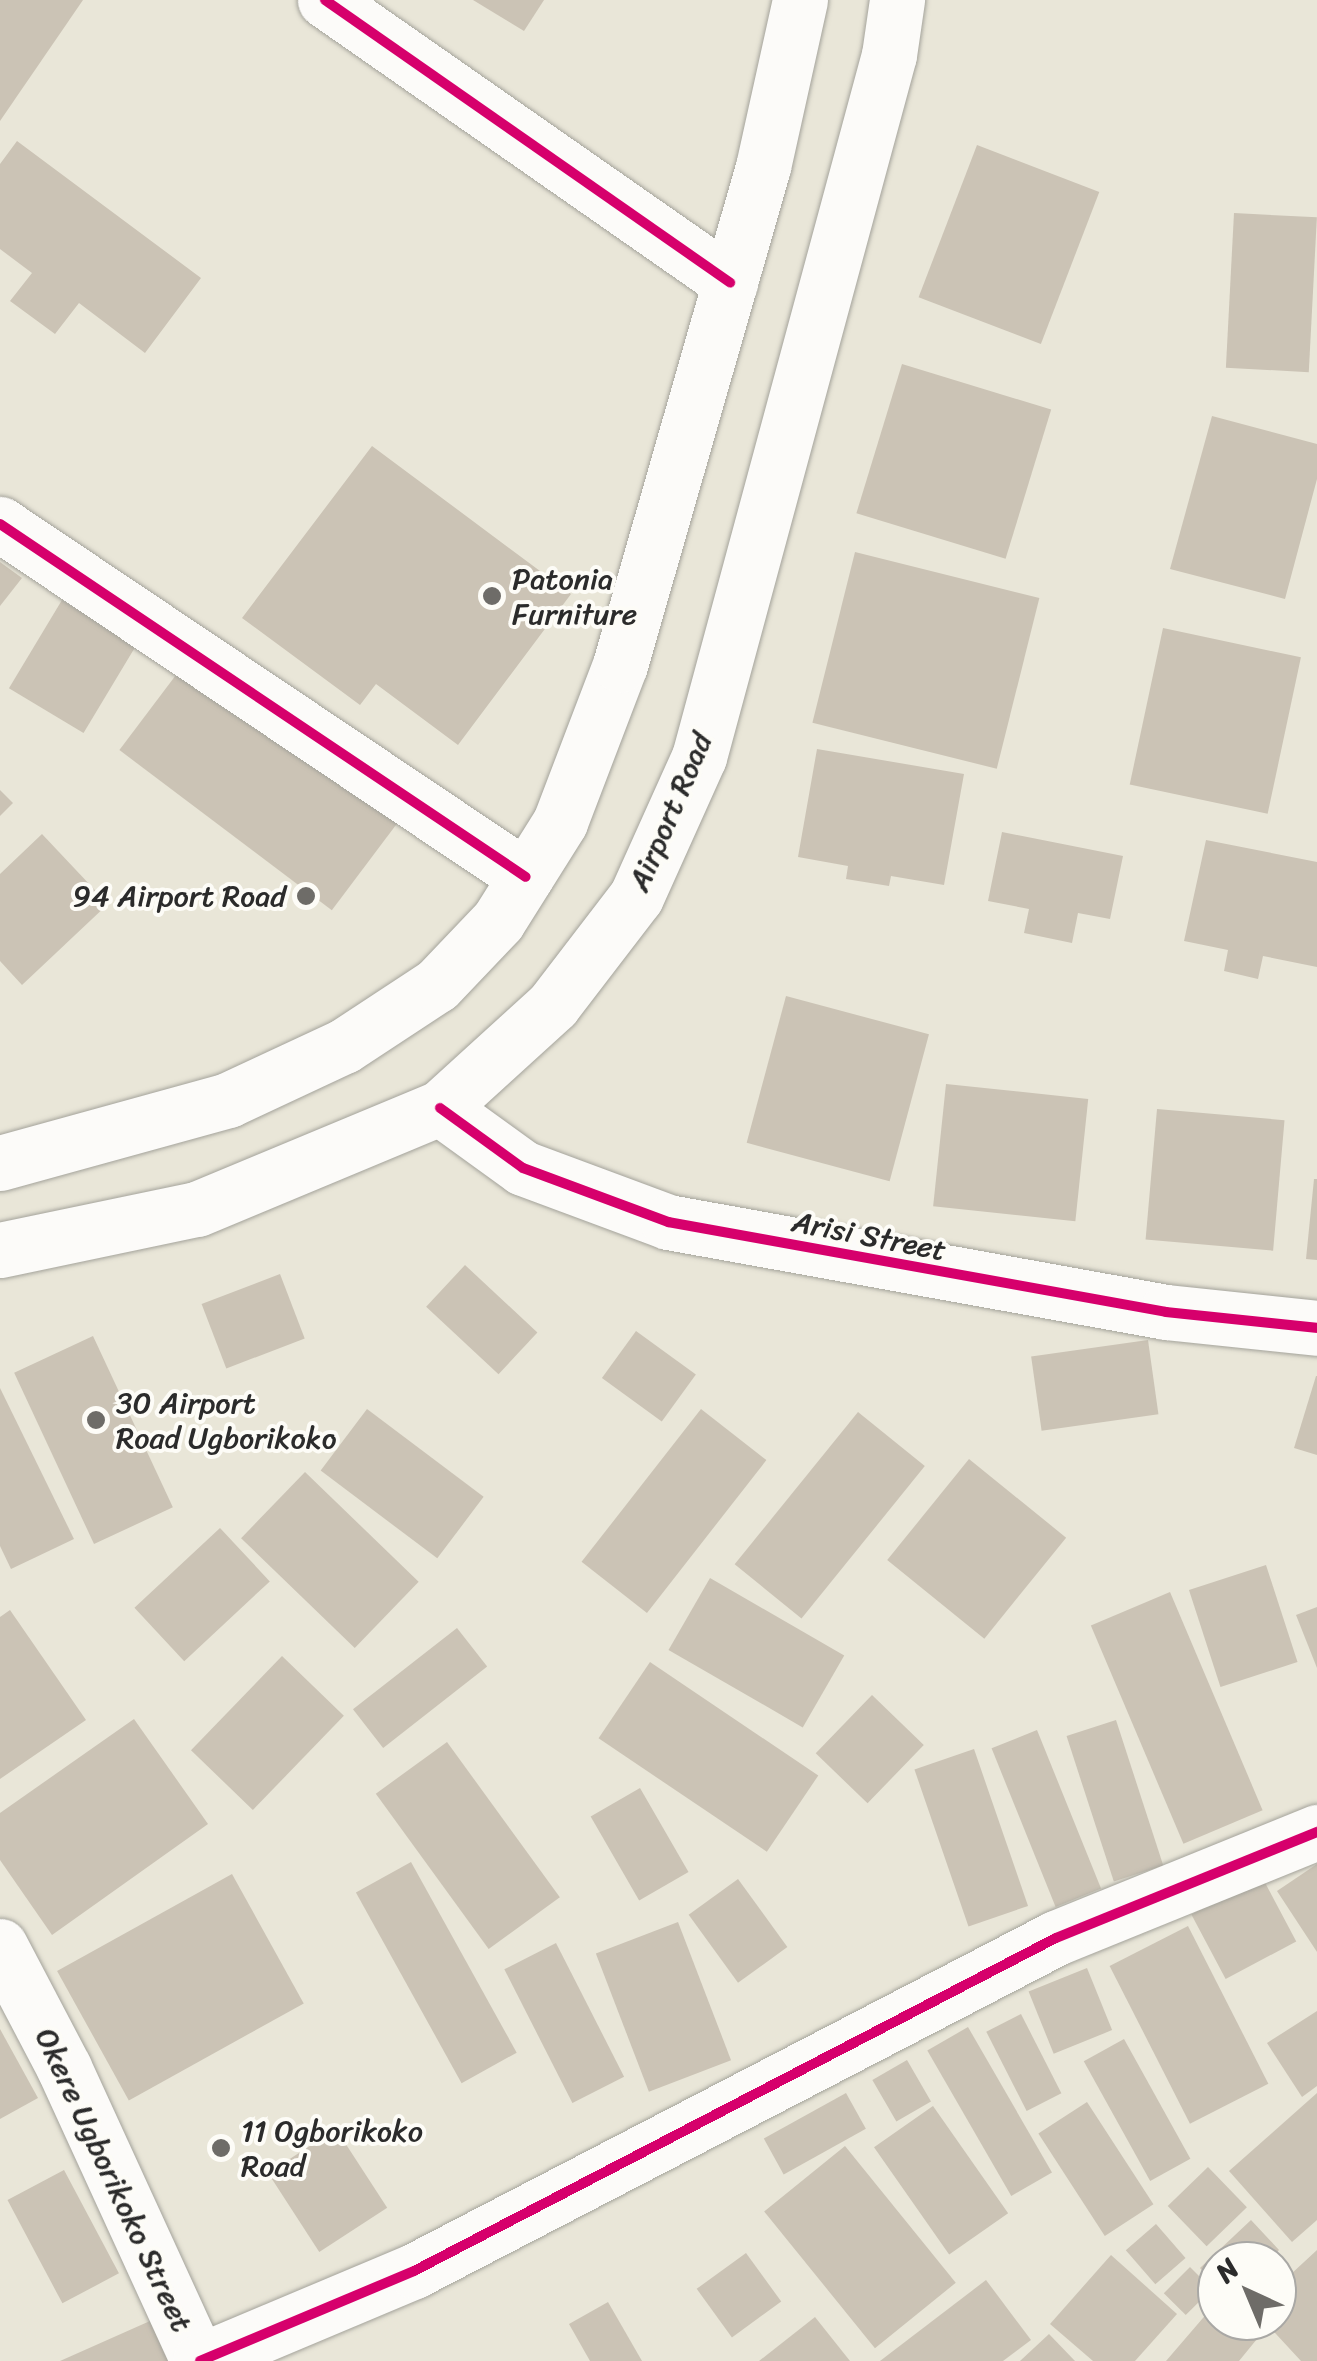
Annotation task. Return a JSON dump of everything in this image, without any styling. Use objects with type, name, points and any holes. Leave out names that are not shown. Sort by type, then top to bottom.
[{"type":"street","points":[[325,0],[730,283]]},
{"type":"street","points":[[0,1163],[228,1100],[344,1046],[437,985],[498,921],[560,822],[620,665],[730,283],[800,0]]},
{"type":"street","name":"Airport Road","points":[[0,1250],[196,1209],[336,1156],[440,1108],[554,1006],[636,897],[699,757],[889,56],[897,0]]},
{"type":"street","points":[[0,524],[526,876]]},
{"type":"street","name":"Arisi Street","points":[[440,1108],[524,1168],[668,1222],[938,1274],[1317,1328]]},
{"type":"street","points":[[199,2361],[414,2271],[1056,1938],[1317,1832]]},
{"type":"street","name":"Okere Ugborikoko Street","points":[[0,1946],[64,2068],[199,2361]]},
{"type":"building","points":[[0,0],[83,0],[0,121]]},
{"type":"building","points":[[473,0],[544,0],[524,31]]},
{"type":"building","points":[[17,141],[201,278],[145,353],[79,303],[55,334],[10,301],[32,273],[0,249],[0,164]]},
{"type":"building","points":[[977,145],[1099,192],[1041,344],[919,297]]},
{"type":"building","points":[[1234,213],[1317,217],[1309,372],[1226,368]]},
{"type":"building","points":[[902,364],[1051,410],[1006,559],[856,513]]},
{"type":"building","points":[[1212,416],[1317,444],[1317,479],[1285,599],[1170,569]]},
{"type":"building","points":[[372,446],[571,594],[458,745],[376,684],[360,705],[242,618]]},
{"type":"building","points":[[855,552],[1039,598],[997,769],[812,723]]},
{"type":"building","points":[[0,562],[22,578],[0,606]]},
{"type":"building","points":[[62,600],[137,645],[84,733],[9,688]]},
{"type":"building","points":[[1163,628],[1301,657],[1268,814],[1130,785]]},
{"type":"building","points":[[185,663],[397,823],[332,910],[119,750]]},
{"type":"building","points":[[817,749],[964,774],[944,885],[891,876],[889,886],[846,879],[848,866],[798,857]]},
{"type":"building","points":[[0,790],[13,803],[0,816]]},
{"type":"building","points":[[1002,832],[1123,856],[1110,919],[1078,913],[1072,943],[1024,933],[1029,909],[988,901]]},
{"type":"building","points":[[42,834],[108,904],[22,985],[0,961],[0,874]]},
{"type":"building","points":[[1206,840],[1317,862],[1317,967],[1263,956],[1258,979],[1224,971],[1228,950],[1184,941]]},
{"type":"building","points":[[786,996],[929,1034],[890,1181],[747,1143]]},
{"type":"building","points":[[946,1084],[1088,1099],[1075,1221],[933,1206]]},
{"type":"building","points":[[1157,1109],[1285,1120],[1273,1251],[1146,1240]]},
{"type":"building","points":[[1317,1179],[1317,1260],[1306,1259]]},
{"type":"building","points":[[465,1265],[537,1333],[499,1374],[426,1307]]},
{"type":"building","points":[[280,1274],[305,1338],[226,1369],[202,1304]]},
{"type":"building","points":[[636,1331],[696,1374],[662,1421],[602,1378]]},
{"type":"building","points":[[93,1336],[173,1507],[94,1544],[14,1373]]},
{"type":"building","points":[[1148,1340],[1158,1414],[1042,1431],[1031,1356]]},
{"type":"building","points":[[1317,1376],[1317,1455],[1294,1448]]},
{"type":"building","points":[[0,1388],[74,1539],[11,1569],[0,1546]]},
{"type":"building","points":[[367,1409],[484,1497],[437,1558],[321,1470]]},
{"type":"building","points":[[701,1409],[766,1460],[647,1613],[582,1562]]},
{"type":"building","points":[[858,1412],[925,1466],[801,1618],[735,1564]]},
{"type":"building","points":[[969,1459],[1066,1538],[984,1639],[887,1560]]},
{"type":"building","points":[[305,1472],[419,1582],[355,1648],[241,1538]]},
{"type":"building","points":[[220,1528],[270,1581],[184,1661],[134,1608]]},
{"type":"building","points":[[1266,1565],[1298,1662],[1220,1687],[1189,1590]]},
{"type":"building","points":[[710,1578],[844,1656],[803,1727],[668,1650]]},
{"type":"building","points":[[1170,1592],[1263,1810],[1183,1844],[1091,1626]]},
{"type":"building","points":[[1317,1607],[1317,1668],[1296,1615]]},
{"type":"building","points":[[10,1610],[86,1720],[0,1779],[0,1617]]},
{"type":"building","points":[[457,1628],[487,1667],[383,1748],[353,1709]]},
{"type":"building","points":[[282,1656],[344,1716],[253,1810],[191,1750]]},
{"type":"building","points":[[650,1662],[818,1776],[767,1852],[599,1738]]},
{"type":"building","points":[[872,1695],[924,1745],[868,1803],[816,1753]]},
{"type":"building","points":[[134,1719],[208,1824],[52,1935],[0,1860],[0,1813]]},
{"type":"building","points":[[1116,1720],[1163,1866],[1114,1882],[1067,1736]]},
{"type":"building","points":[[1037,1730],[1101,1889],[1056,1907],[992,1748]]},
{"type":"building","points":[[447,1742],[560,1897],[489,1949],[376,1794]]},
{"type":"building","points":[[974,1749],[1028,1906],[968,1926],[914,1770]]},
{"type":"building","points":[[640,1788],[688,1872],[639,1901],[591,1816]]},
{"type":"building","points":[[411,1862],[517,2053],[462,2083],[356,1893]]},
{"type":"building","points":[[1317,1864],[1317,1952],[1277,1891]]},
{"type":"building","points":[[232,1874],[304,2003],[129,2100],[57,1971]]},
{"type":"building","points":[[1262,1877],[1296,1941],[1226,1979],[1191,1915]]},
{"type":"building","points":[[738,1879],[787,1947],[738,1983],[689,1915]]},
{"type":"building","points":[[678,1922],[731,2060],[649,2092],[596,1954]]},
{"type":"building","points":[[1188,1926],[1268,2084],[1190,2124],[1110,1966]]},
{"type":"building","points":[[556,1943],[624,2077],[572,2103],[504,1969]]},
{"type":"building","points":[[1087,1968],[1112,2030],[1054,2054],[1029,1992]]},
{"type":"building","points":[[1317,2011],[1317,2086],[1302,2097],[1267,2043]]},
{"type":"building","points":[[1021,2014],[1061,2093],[1027,2111],[986,2032]]},
{"type":"building","points":[[968,2027],[1052,2172],[1011,2196],[927,2050]]},
{"type":"building","points":[[0,2029],[38,2098],[0,2119]]},
{"type":"building","points":[[1124,2039],[1190,2159],[1150,2181],[1084,2061]]},
{"type":"building","points":[[907,2060],[931,2102],[896,2122],[872,2080]]},
{"type":"building","points":[[846,2093],[866,2129],[784,2174],[764,2139]]},
{"type":"building","points":[[1317,2093],[1317,2220],[1291,2241],[1229,2171]]},
{"type":"building","points":[[1087,2102],[1153,2204],[1105,2236],[1038,2134]]},
{"type":"building","points":[[933,2106],[1008,2213],[949,2255],[874,2147]]},
{"type":"building","points":[[336,2129],[387,2208],[319,2252],[268,2173]]},
{"type":"building","points":[[845,2146],[956,2283],[875,2348],[764,2211]]},
{"type":"building","points":[[1208,2167],[1247,2207],[1212,2241],[1202,2241],[1168,2206]]},
{"type":"building","points":[[64,2170],[119,2273],[62,2303],[7,2200]]},
{"type":"building","points":[[1251,2220],[1271,2241],[1229,2241]]},
{"type":"building","points":[[1156,2224],[1186,2258],[1155,2284],[1126,2250]]},
{"type":"building","points":[[1317,2250],[1317,2361],[1301,2361],[1282,2341],[1297,2341],[1297,2268]]},
{"type":"building","points":[[746,2253],[781,2302],[732,2337],[697,2289]]},
{"type":"building","points":[[1111,2255],[1177,2314],[1135,2361],[1093,2361],[1050,2324]]},
{"type":"building","points":[[1190,2267],[1197,2274],[1197,2304],[1186,2315],[1164,2293]]},
{"type":"building","points":[[986,2280],[1031,2340],[1003,2361],[880,2361]]},
{"type":"building","points":[[608,2302],[642,2361],[590,2361],[569,2324]]},
{"type":"building","points":[[815,2317],[850,2361],[759,2361]]},
{"type":"building","points":[[150,2321],[168,2361],[60,2361]]},
{"type":"building","points":[[1197,2325],[1197,2341],[1255,2341],[1239,2361],[1166,2361]]},
{"type":"building","points":[[1049,2334],[1075,2361],[1020,2361]]},
{"type":"cycle path","points":[[325,0],[730,283]]},
{"type":"cycle path","points":[[0,524],[526,877]]},
{"type":"cycle path","points":[[440,1108],[523,1168],[668,1222],[1166,1312],[1317,1328]]},
{"type":"cycle path","points":[[200,2361],[414,2271],[1056,1938],[1317,1832]]},
{"type":"place","name":"Patonia Furniture","points":[[492,596]]},
{"type":"place","name":"94 Airport Road","points":[[306,896]]},
{"type":"place","name":"30 Airport Road Ugborikoko","points":[[96,1420]]},
{"type":"place","name":"11 Ogborikoko Road","points":[[221,2148]]}]
